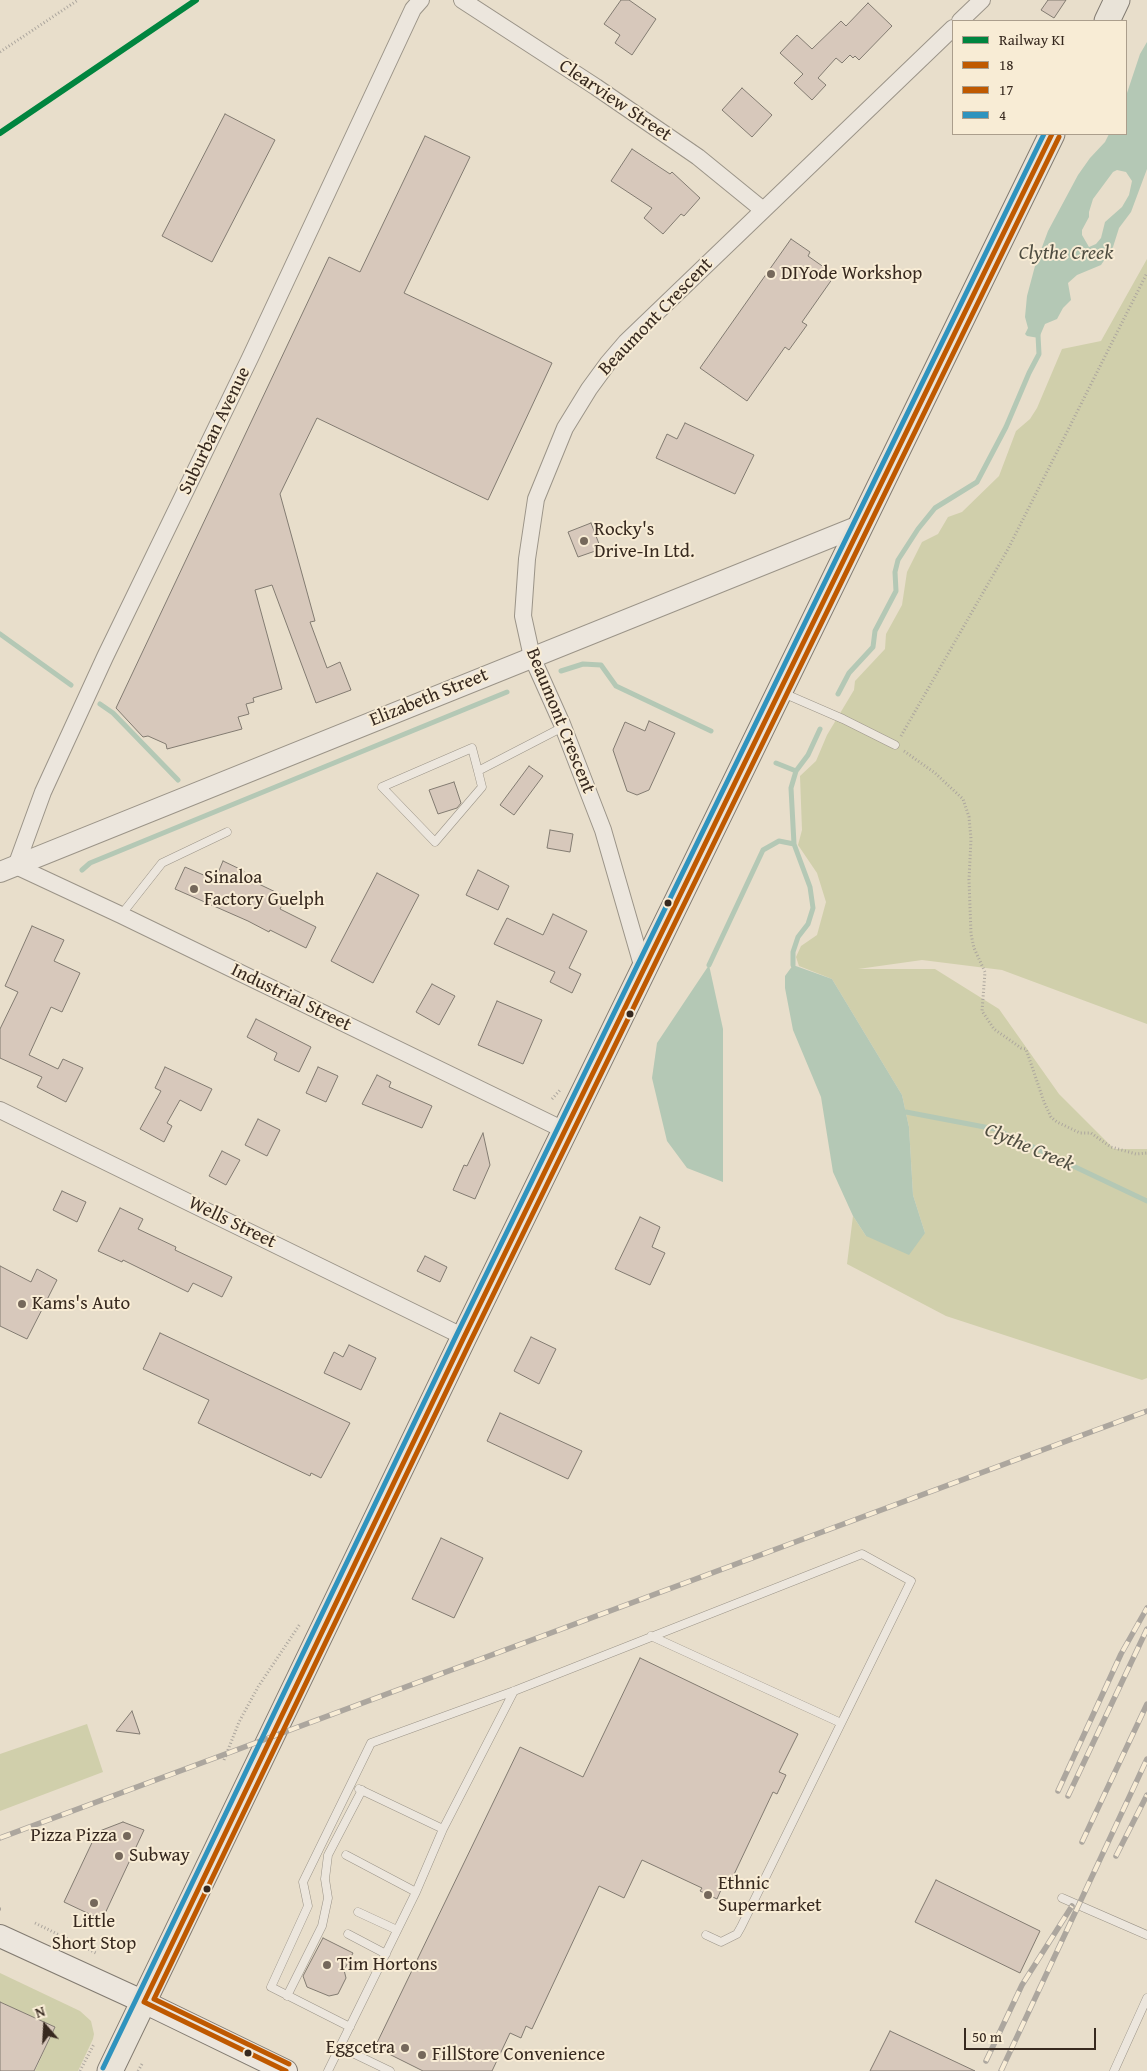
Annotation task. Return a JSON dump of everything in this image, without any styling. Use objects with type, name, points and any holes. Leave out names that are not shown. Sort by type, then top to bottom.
[{"type":"main road","points":[[1107,20],[1117,0]]},
{"type":"main road","points":[[110,2071],[464,1337],[1052,135]]},
{"type":"main road","points":[[0,1936],[144,2002],[286,2071]]},
{"type":"street","name":"Suburban Avenue","points":[[8,869],[105,657],[250,358],[413,9],[421,0]]},
{"type":"street","name":"Clearview Street","points":[[462,0],[596,87],[698,157],[763,210]]},
{"type":"street","points":[[961,20],[982,0]]},
{"type":"street","name":"Beaumont Crescent","points":[[644,972],[603,830],[563,727],[532,657],[523,616],[526,559],[536,499],[565,428],[588,389],[620,349],[952,29]]},
{"type":"street","name":"Elizabeth Street","points":[[8,869],[859,526]]},
{"type":"street","name":"Industrial Street","points":[[8,869],[121,915],[566,1131]]},
{"type":"street","name":"Wells Street","points":[[0,1110],[464,1337]]},
{"type":"lane","points":[[779,692],[843,719],[895,745]]},
{"type":"lane","points":[[478,771],[563,727]]},
{"type":"lane","points":[[472,748],[478,771],[482,788],[435,842],[382,787],[472,748]]},
{"type":"lane","points":[[121,915],[162,863],[227,832]]},
{"type":"lane","points":[[350,2027],[271,1987],[308,1906],[303,1882],[371,1743],[514,1691],[862,1554],[911,1581],[737,1934],[721,1942],[706,1935]]},
{"type":"lane","points":[[652,1636],[841,1723]]},
{"type":"lane","points":[[328,2071],[416,1892],[443,1830],[514,1691]]},
{"type":"lane","points":[[351,1785],[443,1830]]},
{"type":"lane","points":[[287,1996],[322,1926],[328,1898],[325,1880],[328,1855],[362,1790]]},
{"type":"lane","points":[[346,1855],[416,1892]]},
{"type":"lane","points":[[1062,1898],[1147,1935]]},
{"type":"lane","points":[[358,1912],[397,1930]]},
{"type":"lane","points":[[348,1934],[386,1954]]},
{"type":"lane","points":[[1114,2071],[1147,1998]]},
{"type":"lane","points":[[340,2047],[390,2071]]},
{"type":"path","points":[[0,52],[78,0]]},
{"type":"path","points":[[1147,273],[1008,549],[895,745],[936,773],[963,799],[969,817],[971,839],[969,880],[971,934],[974,948],[985,972],[982,1011],[994,1030],[1026,1049],[1030,1065],[1051,1117],[1074,1131],[1091,1133],[1111,1146],[1130,1153],[1147,1153]]},
{"type":"path","points":[[35,1924],[96,1953]]},
{"type":"path","points":[[80,2071],[94,2044]]},
{"type":"path","points":[[138,2071],[142,2064]]},
{"type":"shaded area","points":[[1147,259],[1147,1024],[1002,970],[922,960],[858,969],[935,969],[999,1009],[1059,1094],[1114,1149],[1147,1149],[1147,1378],[1142,1380],[946,1316],[847,1264],[853,1216],[866,1236],[925,1233],[913,1195],[909,1127],[902,1095],[832,979],[799,966],[796,957],[801,946],[817,935],[826,902],[817,873],[798,845],[802,830],[800,776],[816,761],[827,735],[854,690],[855,681],[885,649],[886,634],[902,605],[907,572],[922,542],[938,534],[948,517],[962,512],[999,476],[1016,431],[1030,419],[1037,408],[1062,349],[1101,341]]},
{"type":"shaded area","points":[[87,1724],[103,1772],[0,1811],[0,1754]]},
{"type":"shaded area","points":[[0,1973],[80,2011],[91,2021],[94,2034],[93,2039],[78,2071],[35,2071],[55,2027],[0,2002]]},
{"type":"water","name":"Clythe Creek","points":[[1147,42],[1147,169],[1131,212],[1119,228],[1113,247],[1101,265],[1077,275],[1068,283],[1071,300],[1063,308],[1057,319],[1045,324],[1039,338],[1027,336],[1025,334],[1028,328],[1025,317],[1027,296],[1035,266],[1048,231],[1078,175],[1108,135],[1127,135],[1127,93],[1140,54]],"holes":[[[1117,170],[1126,172],[1132,181],[1129,195],[1122,207],[1105,222],[1101,238],[1096,244],[1089,247],[1082,235],[1082,230],[1089,217],[1093,199],[1113,172]]]},
{"type":"water","points":[[709,965],[723,1029],[723,1182],[687,1168],[667,1141],[652,1078],[657,1043]]},
{"type":"water","points":[[793,965],[832,979],[902,1095],[909,1127],[913,1195],[925,1233],[909,1255],[866,1236],[853,1216],[833,1172],[821,1097],[793,1030],[785,988],[785,976]]},
{"type":"building","points":[[621,0],[629,0],[656,19],[632,55],[615,43],[620,35],[604,24]]},
{"type":"building","points":[[1048,0],[1066,0],[1054,18],[1041,10]]},
{"type":"building","points":[[868,3],[892,26],[859,60],[855,56],[853,58],[850,55],[842,63],[836,58],[818,78],[826,85],[812,100],[794,83],[803,74],[780,53],[797,35],[812,49],[841,21],[846,26]]},
{"type":"building","points":[[742,88],[772,115],[752,137],[722,110]]},
{"type":"building","points":[[225,114],[275,140],[212,262],[162,236]]},
{"type":"building","points":[[425,136],[470,157],[404,293],[552,363],[488,500],[317,418],[280,494],[315,621],[310,622],[327,668],[340,662],[351,690],[316,703],[272,585],[255,590],[282,689],[253,698],[254,702],[246,704],[249,714],[238,717],[242,729],[167,749],[166,744],[148,736],[143,737],[116,708],[329,257],[360,272]]},
{"type":"building","points":[[632,149],[670,174],[672,172],[700,198],[684,216],[681,214],[663,234],[644,218],[652,208],[611,181]]},
{"type":"building","points":[[791,239],[810,252],[808,256],[835,275],[802,322],[807,325],[789,350],[785,347],[747,401],[700,368]]},
{"type":"building","points":[[685,423],[754,455],[735,494],[656,458],[667,434],[677,439]]},
{"type":"building","name":"Rocky's Drive-In Ltd.","points":[[591,523],[601,549],[578,557],[568,532]]},
{"type":"building","points":[[649,721],[675,733],[649,790],[637,795],[627,791],[613,750],[625,722],[645,731]]},
{"type":"building","points":[[529,766],[543,776],[514,815],[500,805]]},
{"type":"building","points":[[454,782],[461,803],[457,808],[438,814],[429,790]]},
{"type":"building","points":[[550,830],[573,834],[570,852],[547,848]]},
{"type":"building","points":[[223,861],[244,871],[242,876],[286,897],[280,909],[316,927],[306,948],[270,930],[269,932],[175,889],[185,867],[215,880]]},
{"type":"building","points":[[478,870],[509,886],[498,910],[466,895]]},
{"type":"building","points":[[377,873],[419,895],[373,983],[331,961]]},
{"type":"building","points":[[553,914],[587,931],[569,968],[581,974],[572,993],[550,982],[555,972],[494,944],[507,918],[543,935]]},
{"type":"building","points":[[32,926],[64,940],[54,961],[80,973],[62,1012],[51,1007],[29,1055],[58,1069],[63,1059],[83,1068],[66,1102],[37,1087],[42,1077],[0,1058],[0,1029],[18,992],[5,986]]},
{"type":"building","points":[[432,984],[455,996],[439,1025],[416,1012]]},
{"type":"building","points":[[497,1001],[542,1020],[523,1064],[478,1045]]},
{"type":"building","points":[[256,1019],[311,1047],[299,1072],[274,1060],[277,1053],[247,1037]]},
{"type":"building","points":[[165,1067],[212,1089],[201,1111],[180,1100],[167,1123],[172,1126],[164,1142],[140,1129],[161,1091],[155,1088]]},
{"type":"building","points":[[318,1067],[338,1076],[326,1102],[306,1093]]},
{"type":"building","points":[[377,1075],[391,1082],[389,1087],[432,1106],[422,1128],[362,1104]]},
{"type":"building","points":[[258,1119],[280,1130],[267,1156],[245,1145]]},
{"type":"building","points":[[483,1133],[490,1165],[475,1199],[453,1190],[464,1165],[467,1166]]},
{"type":"building","points":[[222,1151],[240,1160],[226,1185],[209,1176]]},
{"type":"building","points":[[62,1191],[86,1202],[77,1222],[53,1210]]},
{"type":"building","points":[[120,1208],[143,1219],[138,1229],[176,1247],[175,1250],[232,1277],[222,1297],[193,1283],[188,1292],[123,1260],[122,1262],[98,1251]]},
{"type":"building","points":[[640,1217],[660,1227],[652,1247],[665,1253],[650,1285],[615,1269]]},
{"type":"building","points":[[425,1256],[447,1267],[440,1282],[417,1271]]},
{"type":"building","name":"Kams's Auto","points":[[0,1266],[31,1282],[37,1269],[57,1280],[27,1339],[0,1326]]},
{"type":"building","points":[[160,1333],[350,1423],[321,1478],[311,1473],[310,1476],[198,1423],[209,1400],[143,1369]]},
{"type":"building","points":[[531,1337],[556,1349],[539,1384],[514,1371]]},
{"type":"building","points":[[349,1345],[376,1358],[361,1390],[324,1373],[334,1352],[343,1357]]},
{"type":"building","points":[[500,1413],[582,1451],[568,1479],[487,1441]]},
{"type":"building","points":[[441,1538],[483,1558],[454,1618],[412,1599]]},
{"type":"building","points":[[640,1658],[798,1734],[779,1772],[786,1775],[777,1794],[773,1792],[729,1885],[724,1883],[717,1899],[700,1891],[702,1888],[642,1860],[624,1898],[599,1886],[532,2029],[526,2026],[521,2038],[510,2033],[492,2071],[423,2071],[375,2047],[520,1747],[583,1777]]},
{"type":"building","points":[[132,1711],[140,1734],[116,1731]]},
{"type":"building","points":[[123,1822],[144,1830],[102,1920],[64,1902],[97,1832]]},
{"type":"building","points":[[936,1880],[1040,1931],[1020,1973],[915,1922]]},
{"type":"building","name":"Tim Hortons","points":[[323,1938],[353,1953],[344,1970],[346,1978],[338,1994],[329,1996],[307,1987],[303,1976]]},
{"type":"building","points":[[0,2002],[55,2027],[34,2071],[0,2071]]},
{"type":"building","points":[[890,2031],[975,2071],[870,2071]]},
{"type":"waterway","name":"Clythe Creek","points":[[838,694],[849,673],[873,647],[875,631],[896,591],[895,572],[898,560],[918,529],[935,508],[977,482],[1006,427],[1039,354],[1038,335]]},
{"type":"waterway","points":[[0,634],[71,685]]},
{"type":"waterway","points":[[561,671],[583,664],[601,665],[616,686],[711,731]]},
{"type":"waterway","points":[[82,870],[90,863],[507,692]]},
{"type":"waterway","points":[[100,704],[113,713],[178,780]]},
{"type":"waterway","name":"Clythe Creek","points":[[793,965],[793,952],[798,937],[808,924],[813,908],[810,887],[794,844],[791,788],[796,771],[808,755],[820,729]]},
{"type":"waterway","points":[[776,763],[796,771]]},
{"type":"waterway","points":[[709,965],[763,850],[779,841],[794,844]]},
{"type":"waterway","name":"Clythe Creek","points":[[906,1112],[995,1129],[1147,1201]]},
{"type":"railway","points":[[0,1838],[1147,1411]]},
{"type":"railway","points":[[1058,1791],[1121,1654],[1147,1608]]},
{"type":"railway","points":[[1068,1796],[1147,1629]]},
{"type":"railway","points":[[1082,1842],[1147,1704]]},
{"type":"railway","points":[[1001,2071],[1147,1759]]},
{"type":"railway","points":[[1116,1856],[1147,1795]]},
{"type":"railway","points":[[986,2061],[1022,1985],[1072,1906]]},
{"type":"rail line","name":"KI","points":[[0,133],[196,0]]},
{"type":"transit line","name":"4","points":[[103,2068],[457,1334],[1044,135]]},
{"type":"transit line","name":"18","points":[[286,2071],[144,2002],[464,1337],[1052,135]]},
{"type":"transit line","name":"17","points":[[289,2064],[154,1999],[471,1340],[1059,137]]},
{"type":"place","name":"DIYode Workshop","points":[[771,274]]},
{"type":"place","name":"Rocky's Drive-In Ltd.","points":[[584,541]]},
{"type":"place","name":"Sinaloa Factory Guelph","points":[[194,889]]},
{"type":"place","name":"Kams's Auto","points":[[22,1304]]},
{"type":"place","name":"Pizza Pizza","points":[[127,1836]]},
{"type":"place","name":"Subway","points":[[119,1856]]},
{"type":"place","name":"Ethnic Supermarket","points":[[708,1895]]},
{"type":"place","name":"Little Short Stop","points":[[94,1903]]},
{"type":"place","name":"Tim Hortons","points":[[327,1965]]},
{"type":"place","name":"Eggcetra","points":[[405,2048]]},
{"type":"place","name":"FillStore Convenience","points":[[422,2055]]}]
